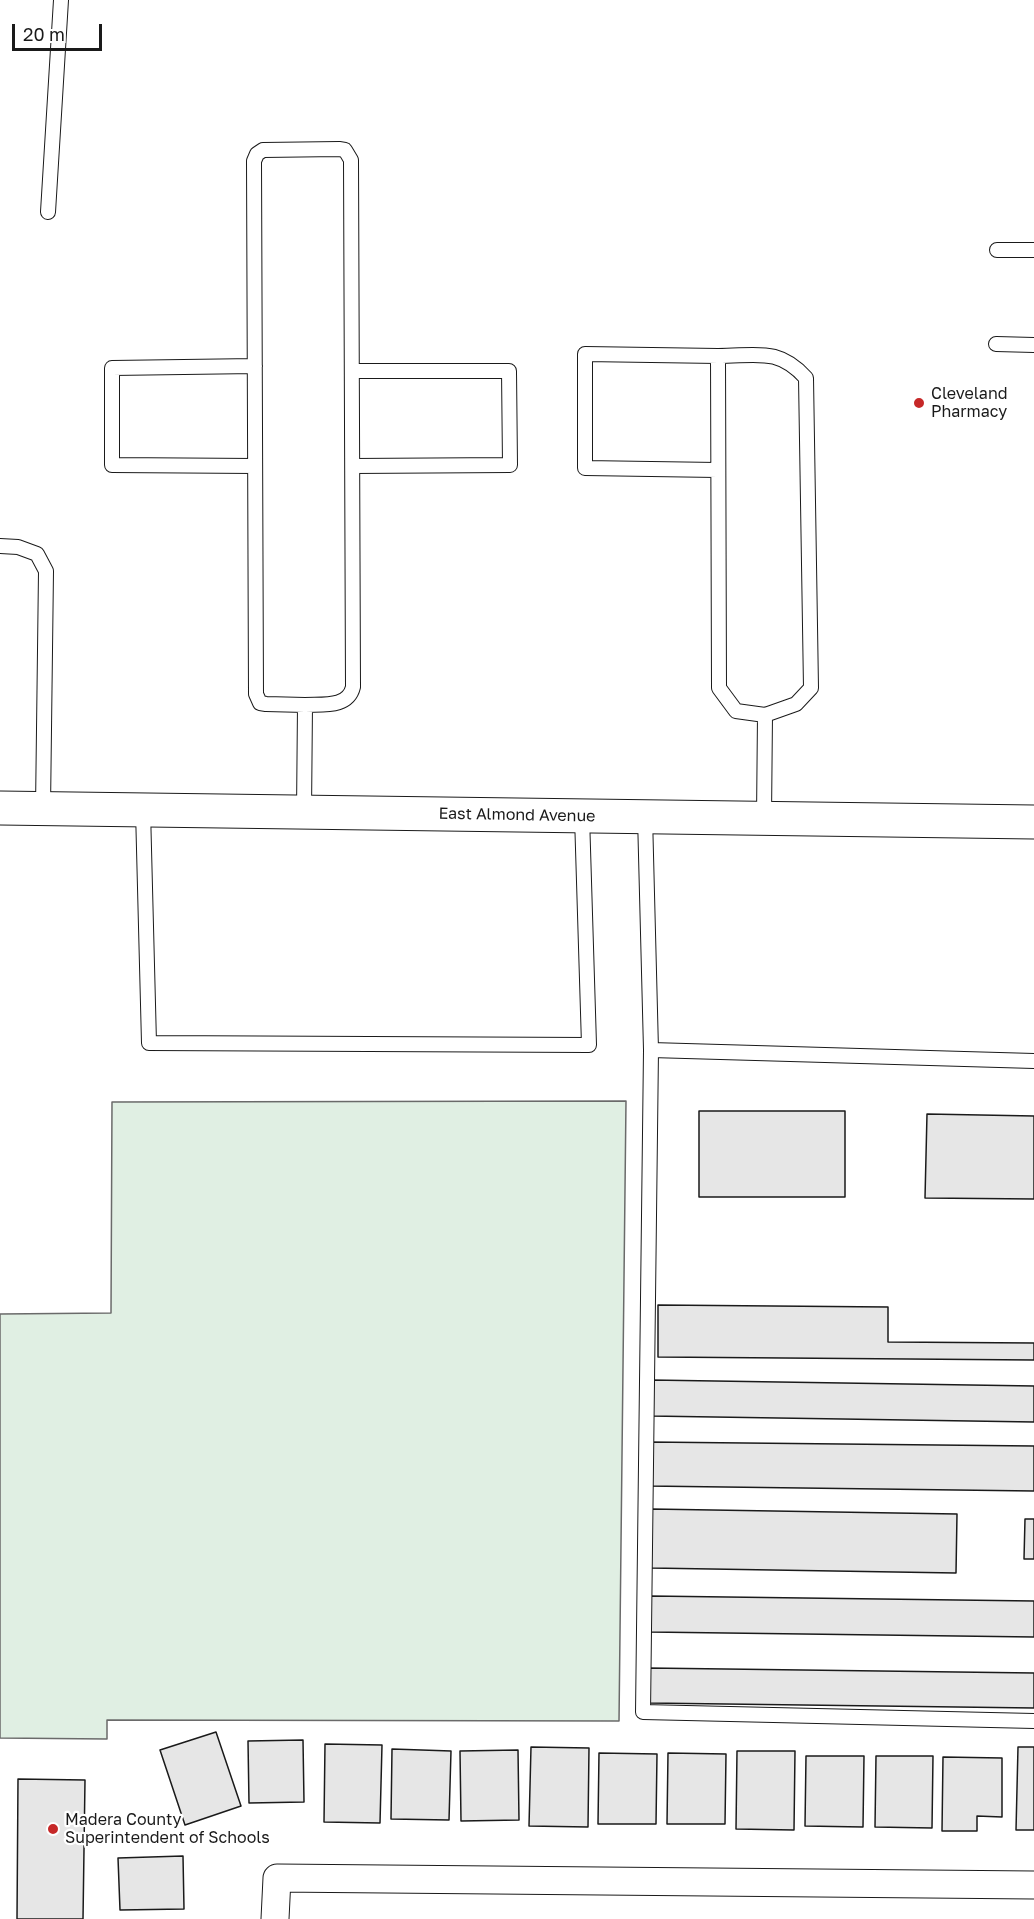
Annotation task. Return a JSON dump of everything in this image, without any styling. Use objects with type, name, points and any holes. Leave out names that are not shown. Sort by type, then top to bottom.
[{"type":"main road","name":"East Almond Avenue","points":[[0,808],[1034,822]]},
{"type":"street","points":[[275,1919],[277,1878],[1034,1885]]},
{"type":"lane","points":[[48,212],[61,0]]},
{"type":"lane","points":[[339,148],[345,150],[351,160],[353,687],[351,696],[343,702],[305,705],[266,704],[260,703],[256,694],[255,366],[254,161],[257,154],[263,150],[339,148]]},
{"type":"lane","points":[[997,250],[1034,250]]},
{"type":"lane","points":[[996,344],[1034,345]]},
{"type":"lane","points":[[717,470],[585,468],[585,354],[778,355],[793,362],[806,378],[811,688],[796,704],[765,715],[736,711],[719,688],[718,356]]},
{"type":"lane","points":[[255,366],[112,369],[112,465],[255,466]]},
{"type":"lane","points":[[352,371],[509,371],[510,465],[353,466]]},
{"type":"lane","points":[[0,546],[18,547],[38,554],[46,571],[43,808]]},
{"type":"lane","points":[[304,812],[305,705]]},
{"type":"lane","points":[[764,817],[765,715]]},
{"type":"lane","points":[[143,810],[149,1043],[589,1045],[582,816]]},
{"type":"lane","points":[[645,816],[651,1050],[643,1712],[1034,1720]]},
{"type":"lane","points":[[651,1050],[1034,1061]]},
{"type":"green space","points":[[626,1101],[619,1721],[107,1720],[107,1739],[0,1738],[0,1314],[111,1313],[112,1102]]},
{"type":"building","points":[[699,1111],[845,1111],[845,1197],[699,1197]]},
{"type":"building","points":[[927,1114],[1034,1116],[1034,1199],[925,1198]]},
{"type":"building","points":[[658,1305],[888,1307],[888,1342],[1034,1343],[1034,1360],[658,1357]]},
{"type":"building","points":[[651,1380],[1034,1386],[1034,1422],[650,1416]]},
{"type":"building","points":[[648,1442],[1034,1446],[1034,1491],[647,1486]]},
{"type":"building","points":[[651,1509],[957,1514],[956,1573],[650,1568]]},
{"type":"building","points":[[1025,1519],[1034,1519],[1034,1559],[1024,1559]]},
{"type":"building","points":[[650,1596],[1034,1601],[1034,1637],[649,1632]]},
{"type":"building","points":[[648,1668],[1034,1673],[1034,1708],[648,1703]]},
{"type":"building","points":[[216,1732],[241,1806],[185,1825],[160,1750]]},
{"type":"building","points":[[303,1740],[304,1802],[249,1803],[248,1741]]},
{"type":"building","points":[[325,1744],[382,1745],[380,1823],[324,1822]]},
{"type":"building","points":[[531,1747],[589,1748],[588,1827],[529,1826]]},
{"type":"building","points":[[1018,1747],[1034,1747],[1034,1830],[1016,1830]]},
{"type":"building","points":[[392,1749],[451,1751],[449,1820],[391,1819]]},
{"type":"building","points":[[518,1750],[519,1820],[461,1821],[460,1751]]},
{"type":"building","points":[[737,1751],[795,1751],[794,1830],[736,1829]]},
{"type":"building","points":[[599,1753],[657,1754],[656,1824],[598,1824]]},
{"type":"building","points":[[668,1753],[726,1754],[725,1824],[667,1824]]},
{"type":"building","points":[[806,1756],[864,1756],[863,1827],[805,1826]]},
{"type":"building","points":[[876,1756],[933,1756],[932,1828],[875,1827]]},
{"type":"building","points":[[943,1757],[1002,1758],[1002,1817],[977,1816],[977,1831],[942,1831]]},
{"type":"building","points":[[18,1779],[85,1780],[83,1919],[17,1919]]},
{"type":"building","points":[[183,1856],[184,1909],[120,1910],[118,1858]]},
{"type":"place","name":"Cleveland Pharmacy","points":[[919,403]]},
{"type":"place","name":"Madera County Superintendent of Schools","points":[[53,1829]]}]
